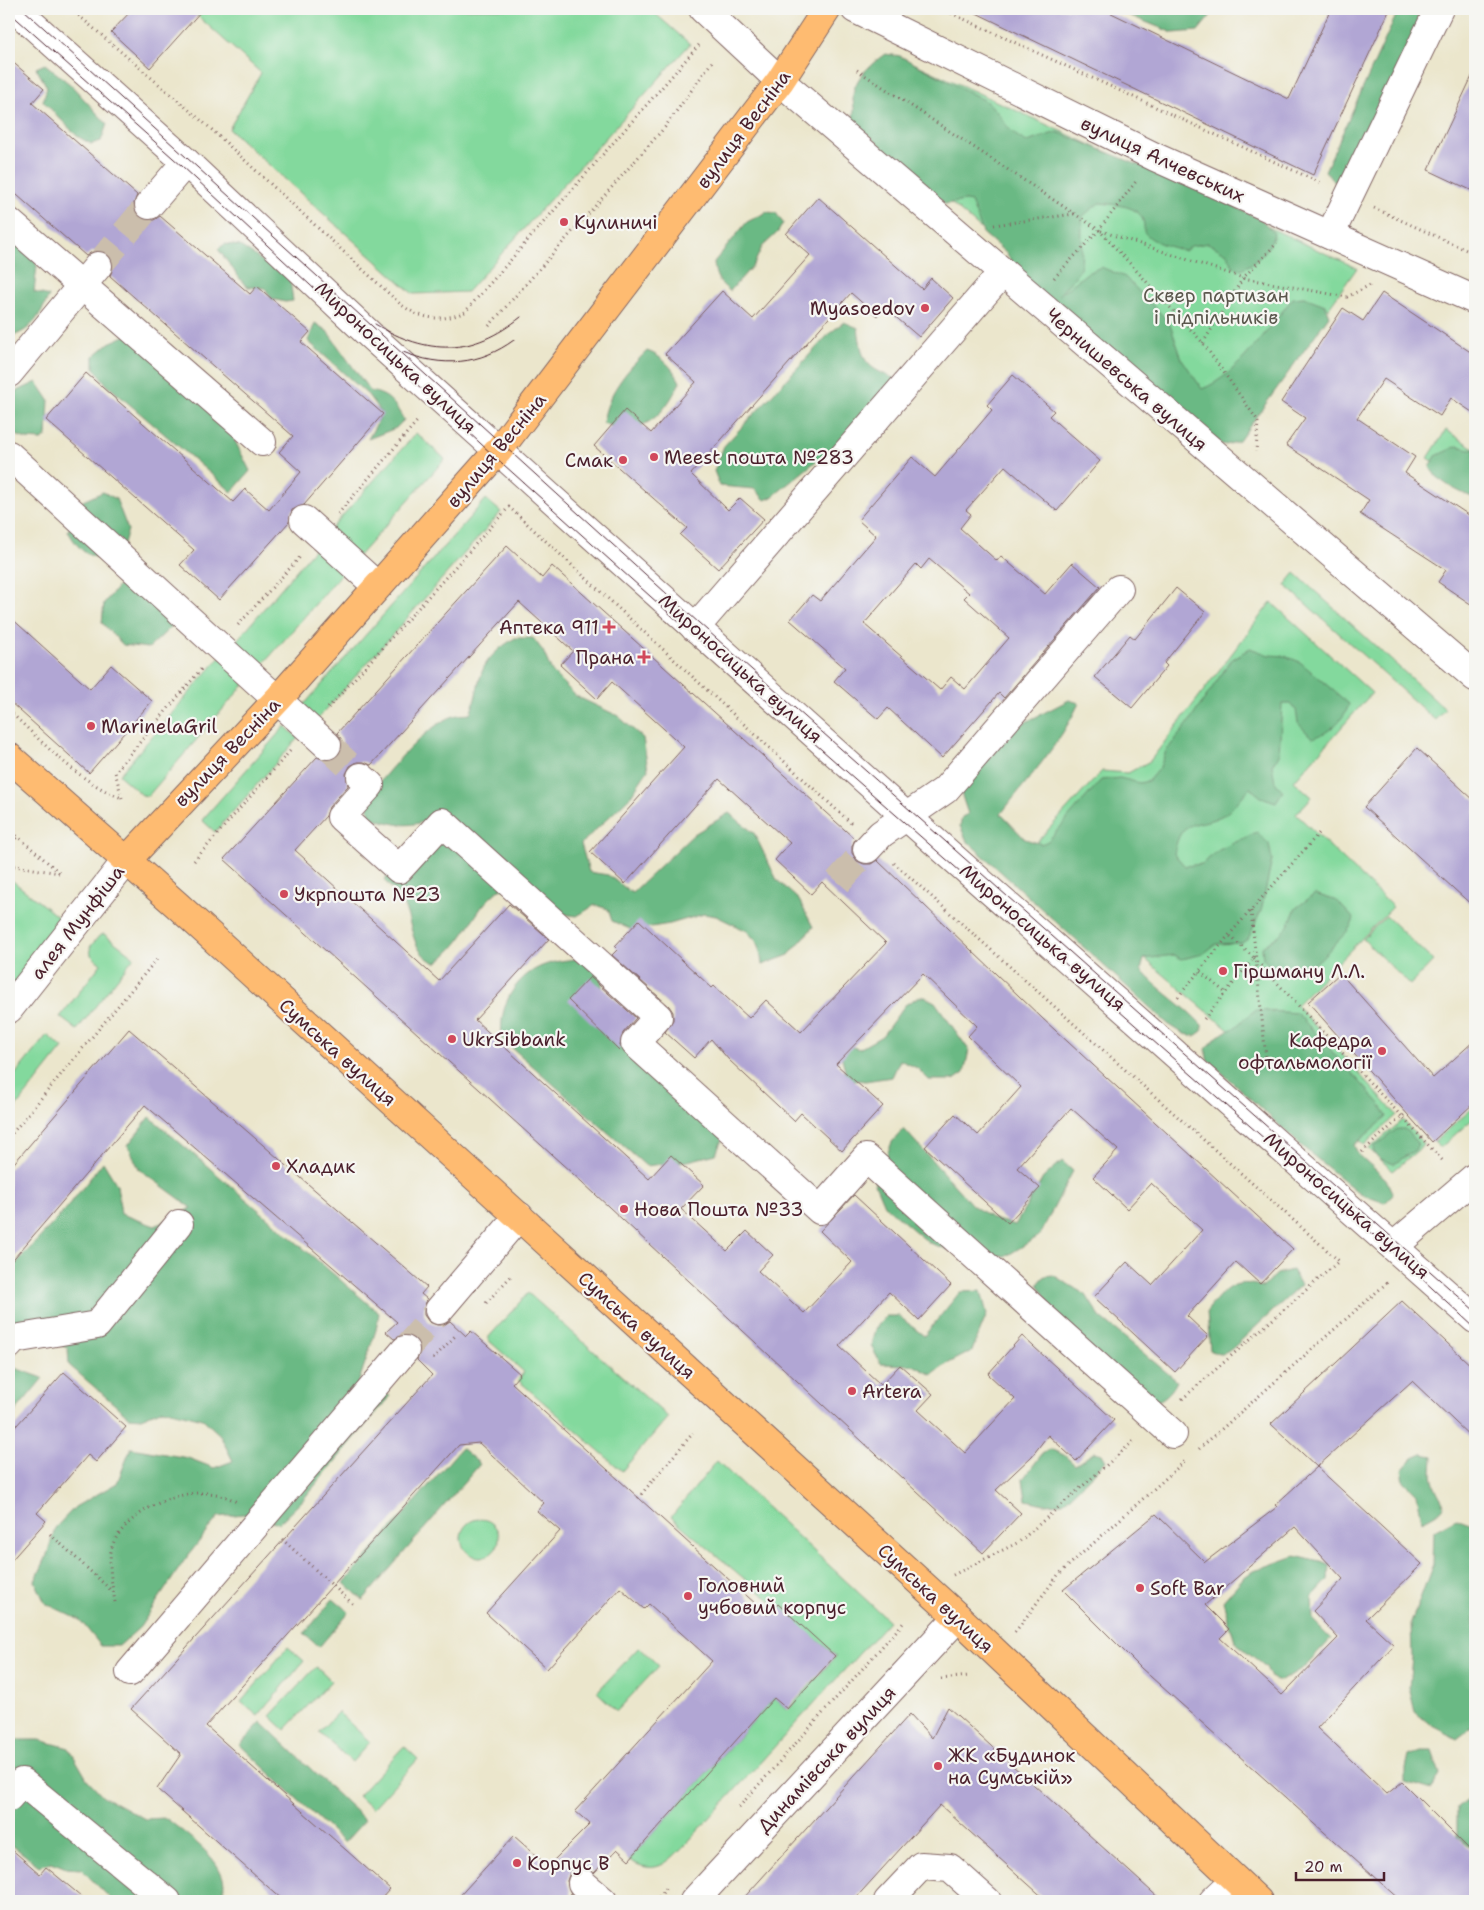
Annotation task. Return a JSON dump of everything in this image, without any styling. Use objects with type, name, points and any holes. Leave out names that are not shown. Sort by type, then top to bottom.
[{"type":"main road","name":"вулиця Весніна","points":[[127,860],[279,698],[498,451],[780,80],[827,9]]},
{"type":"main road","name":"Сумська вулиця","points":[[9,757],[127,860],[958,1617],[1258,1901]]},
{"type":"street","name":"Мироносицька вулиця","points":[[15,9],[186,162],[498,451],[907,817],[1475,1319]]},
{"type":"street","name":"Чернишевська вулиця","points":[[703,9],[780,80],[1475,676]]},
{"type":"street","name":"вулиця Алчевських","points":[[855,9],[1155,157],[1330,235],[1474,295]]},
{"type":"street","points":[[1330,235],[1439,9]]},
{"type":"street","points":[[149,205],[186,162]]},
{"type":"street","points":[[9,222],[90,275],[262,442]]},
{"type":"street","points":[[696,628],[1003,272]]},
{"type":"street","points":[[9,373],[90,275]]},
{"type":"street","points":[[9,455],[319,736]]},
{"type":"street","points":[[312,528],[377,586]]},
{"type":"street","points":[[870,846],[881,834],[945,790],[1119,589]]},
{"type":"street","points":[[361,777],[370,785],[341,817],[399,869],[442,822],[658,1017],[635,1043],[820,1210],[866,1158],[1173,1434]]},
{"type":"street","name":"алея Мунфіша","points":[[9,1008],[127,860]]},
{"type":"street","points":[[1394,1246],[1475,1177]]},
{"type":"street","points":[[439,1310],[519,1216]]},
{"type":"street","points":[[9,1344],[14,1339],[97,1325],[178,1224]]},
{"type":"street","points":[[130,1672],[405,1350]]},
{"type":"street","name":"Динамівська вулиця","points":[[694,1901],[958,1617]]},
{"type":"street","points":[[13,1783],[167,1901]]},
{"type":"street","points":[[888,1901],[921,1866],[950,1868],[987,1901]]},
{"type":"street","points":[[1213,1901],[1235,1880]]},
{"type":"street","points":[[582,1882],[603,1901]]},
{"type":"path","points":[[71,9],[210,128],[398,302],[422,317],[439,319],[465,312],[704,40]]},
{"type":"path","points":[[942,9],[1475,254]]},
{"type":"path","points":[[489,326],[665,127],[714,59]]},
{"type":"path","points":[[857,70],[1099,230],[1203,343],[1258,421],[1256,460]]},
{"type":"path","points":[[1053,278],[1099,230],[1155,157]]},
{"type":"path","points":[[989,226],[1075,214]]},
{"type":"path","points":[[1203,343],[1243,278],[1299,221]]},
{"type":"path","points":[[1099,230],[1243,278],[1347,297],[1373,284]]},
{"type":"path","points":[[9,711],[69,765],[104,791],[122,798],[115,772],[220,645],[312,528],[419,419]]},
{"type":"path","points":[[194,861],[319,736],[509,507],[870,846],[1339,1261]]},
{"type":"path","points":[[9,829],[60,873],[9,865]]},
{"type":"path","points":[[1178,998],[1229,935],[1321,831]]},
{"type":"path","points":[[9,846],[16,837]]},
{"type":"path","points":[[1251,911],[1254,958],[1268,1068]]},
{"type":"path","points":[[1229,935],[1254,958],[1444,1162]]},
{"type":"path","points":[[1204,1019],[1254,958]]},
{"type":"path","points":[[9,1137],[157,959]]},
{"type":"path","points":[[1199,972],[1226,993]]},
{"type":"path","points":[[1362,1152],[1406,1113]]},
{"type":"path","points":[[480,1309],[513,1274]]},
{"type":"path","points":[[428,1365],[461,1330]]},
{"type":"path","points":[[638,1498],[693,1433]]},
{"type":"path","points":[[50,1534],[113,1592]]},
{"type":"path","points":[[738,1808],[905,1621]]},
{"type":"path","points":[[658,1897],[672,1882]]},
{"type":"green space","points":[[190,9],[650,9],[690,44],[467,292],[413,294],[229,129],[261,73]]},
{"type":"green space","points":[[1122,9],[1216,9],[1198,31],[1173,33],[1126,14]]},
{"type":"green space","points":[[1399,9],[1431,9],[1340,183],[1334,181],[1325,171]]},
{"type":"green space","name":"Сквер партизан і підпільників","points":[[885,54],[900,56],[984,100],[996,110],[1013,132],[1027,142],[1057,132],[1198,189],[1262,220],[1274,233],[1266,251],[1251,264],[1239,270],[1233,266],[1227,254],[1208,243],[1191,246],[1185,251],[1163,244],[1144,232],[1144,223],[1136,211],[1123,206],[1099,203],[1083,216],[1082,253],[1079,271],[1059,295],[1087,273],[1101,267],[1125,277],[1169,322],[1182,359],[1202,389],[1215,383],[1228,373],[1252,350],[1293,298],[1304,297],[1325,305],[1329,316],[1239,441],[1226,445],[1221,444],[1025,285],[1006,253],[983,233],[971,202],[945,204],[865,132],[857,128],[852,120],[854,110],[853,97],[856,84],[869,67]]},
{"type":"green space","name":"Сквер партизан і підпільників","points":[[896,55],[1357,268],[1234,441],[1046,286],[853,117]]},
{"type":"green space","points":[[45,64],[71,85],[107,124],[101,141],[91,144],[77,136],[43,101],[47,87],[36,68]]},
{"type":"green space","points":[[9,206],[29,231],[33,257],[37,266],[34,292],[49,296],[34,322],[24,331],[9,337]]},
{"type":"green space","points":[[767,212],[776,213],[783,223],[778,232],[762,247],[754,264],[730,291],[718,279],[714,262],[747,222]]},
{"type":"green space","points":[[225,244],[240,246],[290,279],[293,301],[285,302],[272,299],[265,288],[248,287],[244,284],[218,249]]},
{"type":"green space","points":[[844,322],[858,328],[861,348],[866,361],[877,370],[896,379],[863,423],[772,497],[765,500],[755,489],[720,486],[714,471],[724,446],[830,333]]},
{"type":"green space","points":[[315,323],[327,331],[370,391],[387,397],[394,404],[404,420],[396,428],[368,439],[382,414],[368,395],[308,341]]},
{"type":"green space","points":[[131,333],[197,391],[214,421],[230,431],[250,471],[232,492],[107,385],[94,368],[94,356],[109,343]]},
{"type":"green space","points":[[647,351],[658,356],[666,363],[680,382],[671,399],[659,413],[645,424],[620,429],[603,423],[605,412],[613,393],[632,367]]},
{"type":"green space","points":[[37,382],[49,400],[47,436],[42,440],[26,439],[9,432],[9,395]]},
{"type":"green space","points":[[1446,430],[1475,449],[1475,488],[1428,458]]},
{"type":"green space","points":[[416,433],[445,459],[357,558],[328,532]]},
{"type":"green space","points":[[1457,446],[1475,450],[1475,498],[1443,482],[1430,467],[1436,456]]},
{"type":"green space","points":[[103,492],[116,499],[128,530],[119,559],[94,557],[88,554],[78,546],[68,531],[83,501]]},
{"type":"green space","points":[[486,499],[501,512],[316,721],[301,708]]},
{"type":"green space","points":[[317,546],[345,570],[259,669],[232,646]]},
{"type":"green space","points":[[1295,573],[1445,709],[1435,720],[1285,585]]},
{"type":"green space","points":[[127,576],[171,601],[172,626],[149,648],[123,645],[102,623],[104,603]]},
{"type":"green space","points":[[1271,602],[1372,693],[1294,781],[1312,797],[1296,814],[1393,907],[1296,1005],[1397,1115],[1364,1145],[1024,856],[1102,771],[1128,773],[1150,761]]},
{"type":"green space","points":[[515,638],[533,638],[543,651],[552,672],[576,696],[618,716],[643,738],[648,770],[630,797],[581,844],[589,872],[608,875],[632,893],[694,834],[729,813],[754,833],[777,880],[799,900],[813,927],[789,955],[762,965],[756,941],[747,931],[716,916],[704,914],[670,924],[632,930],[612,921],[608,909],[595,905],[577,916],[555,913],[501,888],[483,905],[450,951],[436,963],[421,952],[416,944],[401,900],[385,881],[392,867],[433,818],[409,825],[379,820],[370,817],[367,798],[407,751],[431,729],[454,716],[470,714],[480,677],[487,661]]},
{"type":"green space","points":[[1250,648],[1269,655],[1285,656],[1300,662],[1349,704],[1344,715],[1335,726],[1324,734],[1312,738],[1298,723],[1296,710],[1291,704],[1282,704],[1279,755],[1272,765],[1275,782],[1283,791],[1276,802],[1261,797],[1250,788],[1225,814],[1186,828],[1177,841],[1174,854],[1185,866],[1202,864],[1219,850],[1257,832],[1269,844],[1272,860],[1261,911],[1248,939],[1242,943],[1216,944],[1203,954],[1182,959],[1174,955],[1144,959],[1141,970],[1202,1025],[1202,1031],[1195,1036],[1184,1034],[1168,1024],[967,841],[960,826],[962,817],[968,814],[960,790],[1018,726],[1069,700],[1079,703],[1063,733],[1001,814],[1025,839],[1041,844],[1048,841],[1101,780],[1120,778],[1140,783],[1148,781],[1160,767],[1166,751],[1187,725],[1231,660]]},
{"type":"green space","points":[[221,656],[248,680],[148,796],[142,795],[119,775]]},
{"type":"green space","points":[[285,726],[298,738],[215,832],[202,820]]},
{"type":"green space","points":[[9,878],[63,921],[9,990]]},
{"type":"green space","points":[[1315,894],[1337,901],[1354,919],[1345,933],[1316,963],[1304,970],[1280,975],[1263,959],[1262,947],[1288,926],[1296,908]]},
{"type":"green space","points":[[1386,916],[1433,961],[1410,985],[1363,939]]},
{"type":"green space","points":[[104,934],[134,957],[77,1030],[60,1017],[101,964],[91,955],[90,947],[99,936]]},
{"type":"green space","points":[[582,958],[601,965],[604,1025],[625,1042],[723,1137],[716,1154],[688,1161],[646,1166],[502,1039],[503,1014],[512,992],[519,982],[539,967],[555,962]]},
{"type":"green space","points":[[918,997],[925,997],[935,1002],[969,1050],[964,1073],[954,1080],[929,1080],[917,1068],[900,1060],[892,1077],[865,1081],[847,1079],[841,1054],[849,1046],[859,1049],[882,1036],[905,1005]]},
{"type":"green space","points":[[1255,1010],[1297,1013],[1381,1105],[1387,1117],[1354,1145],[1358,1154],[1386,1179],[1393,1195],[1385,1203],[1360,1194],[1304,1148],[1207,1059],[1206,1049],[1218,1036],[1234,1028]]},
{"type":"green space","points":[[47,1035],[63,1048],[9,1116],[9,1082]]},
{"type":"green space","points":[[1475,1106],[1475,1117],[1440,1148],[1434,1142]]},
{"type":"green space","points":[[150,1117],[379,1313],[376,1330],[354,1396],[383,1393],[390,1396],[301,1502],[279,1523],[243,1514],[218,1517],[184,1561],[140,1627],[119,1646],[101,1646],[80,1620],[45,1603],[35,1581],[46,1558],[55,1528],[75,1507],[117,1483],[131,1448],[188,1458],[214,1468],[233,1461],[220,1435],[203,1419],[163,1409],[141,1418],[129,1417],[69,1365],[68,1348],[9,1326],[9,1271],[66,1209],[103,1162],[117,1185],[121,1214],[155,1226],[192,1208],[139,1169],[128,1145]]},
{"type":"green space","points":[[1403,1120],[1424,1145],[1393,1171],[1369,1149]]},
{"type":"green space","points":[[904,1129],[972,1205],[993,1219],[1015,1225],[1043,1178],[1062,1161],[1073,1171],[1039,1236],[1005,1257],[947,1249],[929,1243],[884,1205],[875,1184],[892,1142]]},
{"type":"green space","points":[[1397,1129],[1405,1129],[1418,1144],[1415,1150],[1394,1164],[1380,1159],[1374,1152],[1375,1146]]},
{"type":"green space","points":[[1292,1270],[1301,1285],[1226,1353],[1220,1354],[1210,1350],[1207,1311],[1225,1291],[1237,1284],[1244,1283],[1263,1287],[1277,1274]]},
{"type":"green space","points":[[1053,1275],[1086,1295],[1100,1317],[1177,1381],[1167,1395],[1151,1403],[1056,1315],[1038,1284],[1045,1276]]},
{"type":"green space","points":[[981,1291],[987,1314],[972,1351],[947,1364],[932,1375],[913,1365],[881,1364],[871,1346],[875,1329],[886,1316],[899,1316],[924,1336],[960,1292]]},
{"type":"green space","points":[[528,1293],[668,1417],[622,1471],[518,1380],[524,1372],[487,1339]]},
{"type":"green space","points":[[9,1366],[43,1378],[9,1419]]},
{"type":"green space","points":[[461,1448],[480,1464],[363,1600],[344,1583]]},
{"type":"green space","points":[[1050,1449],[1064,1455],[1075,1465],[1095,1452],[1102,1454],[1106,1461],[1063,1503],[1044,1504],[1026,1500],[1023,1479],[1042,1454]]},
{"type":"green space","points":[[1422,1454],[1433,1456],[1433,1480],[1444,1504],[1440,1511],[1422,1521],[1417,1494],[1404,1481],[1402,1470],[1413,1458]]},
{"type":"green space","points":[[717,1461],[889,1621],[686,1844],[660,1866],[646,1867],[629,1860],[774,1698],[788,1710],[836,1656],[671,1517]]},
{"type":"green space","points":[[480,1519],[494,1524],[499,1538],[494,1552],[480,1557],[466,1552],[461,1538],[466,1524]]},
{"type":"green space","points":[[1456,1519],[1475,1526],[1475,1725],[1457,1739],[1432,1726],[1415,1712],[1409,1687],[1412,1657],[1411,1623],[1433,1564],[1434,1531]]},
{"type":"green space","points":[[1295,1556],[1329,1564],[1328,1580],[1312,1597],[1313,1621],[1331,1639],[1306,1666],[1281,1681],[1271,1678],[1266,1667],[1235,1642],[1223,1601],[1243,1578],[1253,1571]]},
{"type":"green space","points":[[333,1599],[349,1612],[319,1647],[304,1634]]},
{"type":"green space","points":[[288,1647],[304,1661],[258,1716],[241,1702]]},
{"type":"green space","points":[[639,1647],[659,1666],[617,1711],[597,1692]]},
{"type":"green space","points":[[316,1667],[331,1681],[285,1730],[270,1716]]},
{"type":"green space","points":[[338,1712],[370,1742],[352,1762],[319,1732]]},
{"type":"green space","points":[[261,1722],[365,1820],[344,1843],[240,1745]]},
{"type":"green space","points":[[9,1740],[40,1740],[69,1748],[87,1779],[103,1796],[145,1819],[166,1818],[208,1853],[216,1864],[222,1876],[224,1888],[221,1901],[113,1901],[81,1869],[66,1868],[52,1862],[39,1866],[9,1843]]},
{"type":"green space","points":[[404,1746],[418,1759],[372,1809],[358,1796]]},
{"type":"green space","points":[[1421,1751],[1432,1751],[1440,1774],[1431,1790],[1405,1782],[1408,1756]]},
{"type":"green space","points":[[1473,1796],[1475,1798],[1475,1851],[1457,1837],[1457,1807]]},
{"type":"building","points":[[133,9],[203,9],[150,68],[111,32]]},
{"type":"building","points":[[968,9],[1103,9],[1289,99],[1331,9],[1390,9],[1313,175]]},
{"type":"building","points":[[9,59],[44,89],[32,103],[137,195],[134,210],[138,216],[147,220],[154,220],[160,216],[250,294],[257,286],[310,332],[301,342],[383,414],[304,505],[292,510],[289,522],[219,600],[180,565],[194,550],[46,420],[86,373],[233,502],[245,489],[269,510],[301,472],[279,452],[293,436],[110,276],[113,268],[112,260],[108,254],[100,251],[92,252],[86,256],[9,188]]},
{"type":"building","points":[[1475,70],[1475,192],[1428,170]]},
{"type":"building","points":[[818,197],[922,289],[931,278],[953,298],[919,337],[884,307],[877,316],[851,293],[691,474],[728,510],[740,498],[764,519],[718,569],[680,535],[687,528],[594,446],[625,410],[651,433],[696,382],[665,354],[722,291],[753,319],[810,255],[786,234]]},
{"type":"building","points":[[1382,293],[1475,355],[1475,414],[1451,398],[1440,416],[1384,379],[1357,418],[1415,457],[1405,473],[1475,519],[1475,607],[1438,582],[1446,570],[1360,514],[1369,500],[1286,445],[1305,418],[1281,402],[1343,308],[1363,321]]},
{"type":"building","points":[[1013,375],[1054,411],[1049,416],[1100,461],[1057,511],[1005,466],[966,510],[971,514],[960,528],[997,561],[1001,556],[1045,594],[1072,563],[1100,587],[1004,698],[999,693],[942,758],[888,708],[878,719],[834,681],[845,668],[790,620],[812,595],[820,601],[876,536],[858,520],[912,457],[935,477],[992,410],[987,405]],"holes":[[[929,559],[969,593],[964,598],[1009,638],[965,689],[951,677],[940,690],[864,624],[916,564],[921,569]]]},
{"type":"building","points":[[507,546],[542,578],[552,566],[855,839],[852,853],[857,861],[871,864],[877,860],[1043,1019],[1293,1249],[1260,1284],[1236,1262],[1187,1316],[1208,1336],[1175,1372],[1094,1297],[1127,1262],[1152,1285],[1202,1230],[1151,1183],[1127,1209],[1093,1177],[1118,1150],[1071,1108],[1017,1168],[1040,1188],[1008,1223],[925,1147],[955,1114],[978,1135],[1021,1087],[968,1036],[977,1026],[923,974],[836,1064],[883,1106],[842,1151],[801,1113],[794,1121],[729,1060],[711,1039],[694,1058],[665,1032],[673,1020],[673,1012],[669,1006],[612,955],[618,949],[615,946],[639,920],[712,988],[714,986],[749,1018],[766,1000],[801,1032],[886,943],[822,882],[811,894],[775,860],[790,843],[719,779],[625,884],[590,852],[684,747],[612,682],[597,699],[560,665],[573,651],[519,602],[371,765],[357,762],[350,766],[346,774],[348,786],[329,807],[326,816],[295,850],[439,981],[509,904],[549,939],[475,1020],[649,1179],[671,1155],[704,1185],[681,1209],[727,1251],[747,1231],[773,1255],[758,1271],[804,1313],[852,1262],[820,1231],[854,1195],[951,1285],[919,1320],[889,1292],[839,1346],[881,1385],[900,1365],[933,1394],[918,1410],[965,1453],[1015,1399],[988,1374],[1022,1336],[1114,1420],[1076,1461],[1048,1435],[1032,1456],[996,1490],[1021,1513],[983,1553],[582,1182],[224,859],[317,757],[324,760],[332,760],[338,756],[342,748],[342,740],[337,733]]},
{"type":"building","points":[[1176,588],[1205,612],[1164,663],[1167,666],[1132,708],[1095,677],[1130,635],[1135,639]]},
{"type":"building","points":[[9,616],[90,689],[111,665],[152,701],[89,773],[9,701]]},
{"type":"building","points":[[1417,748],[1475,801],[1475,908],[1364,807]]},
{"type":"building","points":[[1340,973],[1433,1078],[1475,1040],[1475,1102],[1432,1142],[1308,1002]]},
{"type":"building","points":[[590,977],[636,1018],[623,1033],[619,1050],[568,1000]]},
{"type":"building","name":"Головний учбовий корпус","points":[[129,1029],[427,1287],[421,1294],[427,1299],[424,1315],[429,1322],[444,1325],[450,1321],[466,1336],[471,1331],[520,1374],[512,1383],[768,1615],[778,1604],[835,1656],[787,1709],[774,1698],[629,1860],[617,1849],[594,1873],[584,1868],[577,1868],[570,1872],[567,1881],[571,1894],[564,1901],[455,1901],[514,1836],[548,1866],[590,1824],[575,1811],[712,1661],[649,1604],[644,1609],[620,1588],[547,1669],[486,1613],[560,1531],[537,1511],[544,1503],[479,1443],[459,1445],[206,1726],[390,1889],[379,1901],[284,1901],[157,1789],[181,1754],[131,1709],[432,1375],[417,1360],[420,1344],[415,1338],[407,1335],[394,1339],[386,1332],[397,1322],[145,1105],[9,1264],[9,1169]]},
{"type":"building","points":[[1402,1301],[1475,1369],[1475,1441],[1412,1381],[1317,1467],[1271,1424]]},
{"type":"building","points":[[64,1372],[126,1427],[96,1462],[88,1455],[37,1513],[46,1521],[9,1563],[9,1434]]},
{"type":"building","points":[[1317,1467],[1422,1564],[1366,1619],[1394,1645],[1317,1728],[1387,1794],[1402,1782],[1475,1855],[1475,1901],[1401,1901],[1141,1668],[1063,1590],[1156,1514],[1205,1562],[1277,1507],[1275,1505]],"holes":[[[1295,1527],[1343,1579],[1313,1611],[1338,1638],[1282,1695],[1220,1638],[1229,1629],[1205,1605]]]},
{"type":"building","name":"ЖК «Будинок на Сумській»","points":[[948,1707],[1162,1901],[1047,1901],[940,1805],[853,1901],[741,1901],[910,1714],[932,1738]]},
{"type":"building","points":[[9,1847],[40,1874],[46,1867],[87,1901],[9,1901]]},
{"type":"tunnel","points":[[98,266],[149,205]]},
{"type":"tunnel","points":[[327,745],[361,777]]},
{"type":"tunnel","points":[[838,882],[867,849]]},
{"type":"tunnel","points":[[405,1350],[439,1310]]},
{"type":"tram line","points":[[23,9],[699,623],[1475,1311]]},
{"type":"tram line","points":[[9,12],[182,166],[494,456],[797,728],[1390,1249],[1475,1328]]},
{"type":"tram line","points":[[375,324],[414,342],[450,347],[468,345],[485,339],[503,330],[521,317]]},
{"type":"tram line","points":[[403,352],[432,360],[460,361],[488,355],[514,340]]},
{"type":"place","name":"Кулиничі","points":[[564,222]]},
{"type":"place","name":"Myasoedov","points":[[925,308]]},
{"type":"place","name":"Meest пошта №283","points":[[654,457]]},
{"type":"place","name":"Смак","points":[[623,460]]},
{"type":"place","name":"Аптека 911","points":[[609,627]]},
{"type":"place","name":"Прана","points":[[644,657]]},
{"type":"place","name":"MarinelaGril","points":[[91,726]]},
{"type":"place","name":"Укрпошта №23","points":[[284,894]]},
{"type":"place","name":"Гіршману Л.Л.","points":[[1223,971]]},
{"type":"place","name":"UkrSibbank","points":[[452,1039]]},
{"type":"place","name":"Кафедра офтальмології","points":[[1382,1051]]},
{"type":"place","name":"Хладик","points":[[276,1166]]},
{"type":"place","name":"Нова Пошта №33","points":[[624,1209]]},
{"type":"place","name":"Artera","points":[[852,1391]]},
{"type":"place","name":"Soft Bar","points":[[1140,1588]]},
{"type":"place","name":"Головний учбовий корпус","points":[[688,1596]]},
{"type":"place","name":"ЖК «Будинок на Сумській»","points":[[938,1766]]},
{"type":"place","name":"Корпус В","points":[[517,1863]]}]
